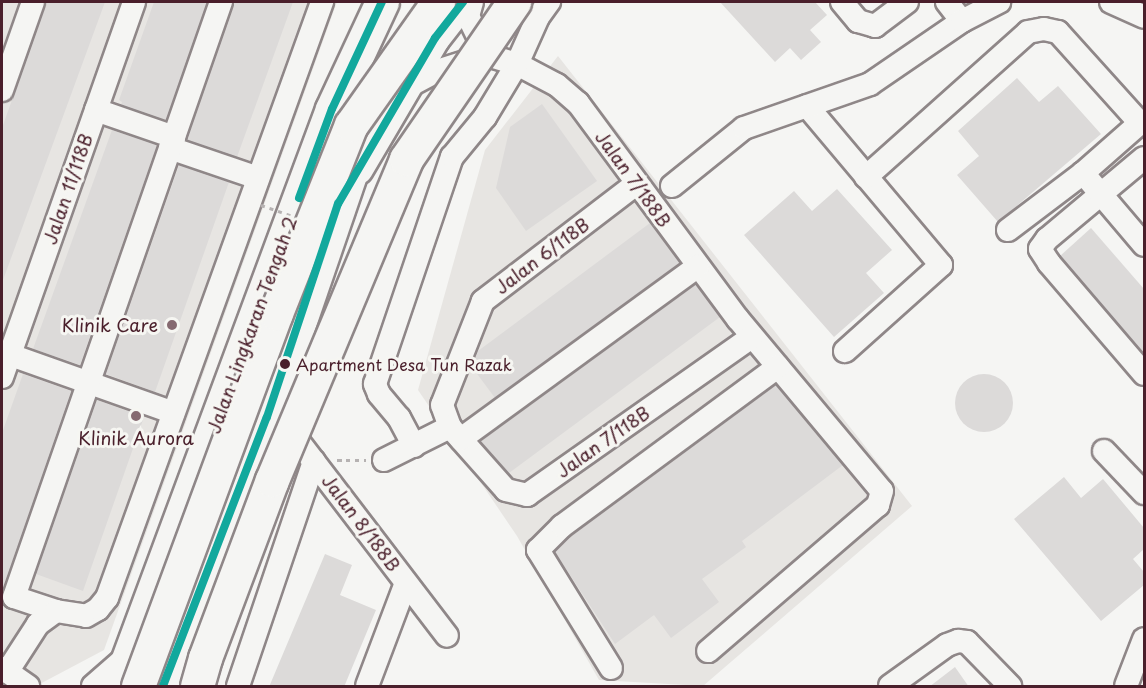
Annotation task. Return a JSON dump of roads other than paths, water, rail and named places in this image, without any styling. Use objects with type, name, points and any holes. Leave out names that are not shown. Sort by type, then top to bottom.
[{"type":"highway","name":"Jalan Lingkaran Tengah 2","points":[[118,687],[332,109],[382,2]]},
{"type":"highway","points":[[163,687],[267,417],[338,204],[385,80],[419,2]]},
{"type":"highway","points":[[138,687],[276,313],[351,125],[438,2]]},
{"type":"highway","points":[[197,687],[205,658],[272,480],[406,159],[514,2]]},
{"type":"main road","points":[[338,204],[435,38],[463,2]]},
{"type":"street","points":[[2,90],[33,2]]},
{"type":"street","name":"Jalan 11/118B","points":[[2,377],[6,353],[134,2]]},
{"type":"street","points":[[221,2],[14,597],[56,612],[86,616],[98,609],[107,598],[322,2]]},
{"type":"street","points":[[404,89],[437,71],[487,55],[468,16],[472,2]]},
{"type":"street","points":[[414,446],[399,418],[379,394],[375,384],[452,157],[485,117],[517,64],[538,17],[549,2]]},
{"type":"street","points":[[843,2],[858,21],[875,26],[907,2]]},
{"type":"street","points":[[947,2],[962,21]]},
{"type":"street","points":[[672,186],[744,128],[870,84],[962,21],[999,2]]},
{"type":"street","points":[[1111,2],[1144,18]]},
{"type":"street","points":[[866,177],[1028,32],[1044,29],[1058,32],[1140,123],[1083,173],[1008,230]]},
{"type":"street","name":"Jalan 7/188B","points":[[487,55],[517,64],[557,85],[578,104],[752,337],[879,486],[883,496],[878,505],[708,651]]},
{"type":"street","points":[[807,106],[941,265],[845,351]]},
{"type":"street","points":[[96,110],[258,178]]},
{"type":"street","points":[[1144,158],[1047,239],[1040,249],[1049,263],[1144,374]]},
{"type":"street","points":[[1083,173],[1144,245]]},
{"type":"street","name":"Jalan 6/118B","points":[[455,433],[442,405],[483,301],[636,184]]},
{"type":"street","points":[[384,460],[414,446],[455,433],[698,266]]},
{"type":"street","name":"Jalan 7/118B","points":[[455,433],[506,490],[527,495],[752,337]]},
{"type":"street","points":[[6,353],[174,412]]},
{"type":"street","points":[[611,668],[538,550],[562,526],[778,367]]},
{"type":"street","name":"Jalan 8/188B","points":[[267,417],[298,441],[447,636]]},
{"type":"street","points":[[1104,451],[1144,493]]},
{"type":"street","points":[[238,687],[314,462]]},
{"type":"street","points":[[367,687],[406,583]]},
{"type":"street","points":[[28,687],[4,670],[38,624],[56,612]]},
{"type":"street","points":[[1126,687],[1144,639]]},
{"type":"street","points":[[890,687],[947,645],[958,641],[967,642],[1010,687]]},
{"type":"street","points":[[93,687],[131,653]]},
{"type":"place","name":"Klinik Care","points":[[172,325]]},
{"type":"place","name":"Apartment Desa Tun Razak","points":[[285,364]]},
{"type":"place","name":"Klinik Aurora","points":[[136,416]]}]
